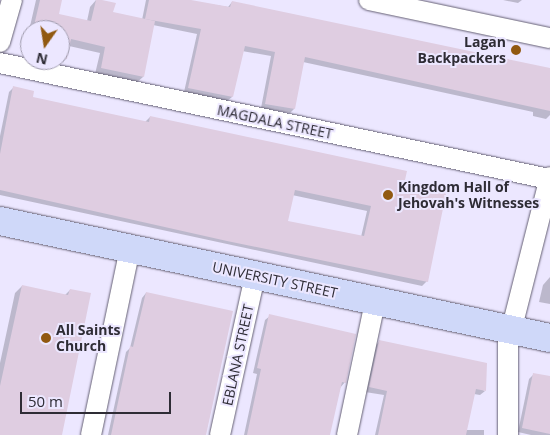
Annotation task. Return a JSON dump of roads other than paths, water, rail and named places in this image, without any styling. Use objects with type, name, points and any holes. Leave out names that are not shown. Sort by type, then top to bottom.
[{"type":"street","points":[[0,42],[12,0]]},
{"type":"street","points":[[369,0],[550,38]]},
{"type":"street","name":"MAGDALA STREET","points":[[0,63],[550,178]]},
{"type":"street","points":[[508,435],[508,343],[550,178]]},
{"type":"street","name":"UNIVERSITY STREET","points":[[0,222],[550,338]]},
{"type":"street","points":[[90,435],[130,248]]},
{"type":"street","name":"EBLANA STREET","points":[[220,435],[255,276]]},
{"type":"street","points":[[347,435],[375,302]]},
{"type":"place","name":"Lagan Backpackers","points":[[516,50]]},
{"type":"place","name":"Kingdom Hall of Jehovah's Witnesses","points":[[388,195]]},
{"type":"place","name":"All Saints Church","points":[[46,338]]}]
